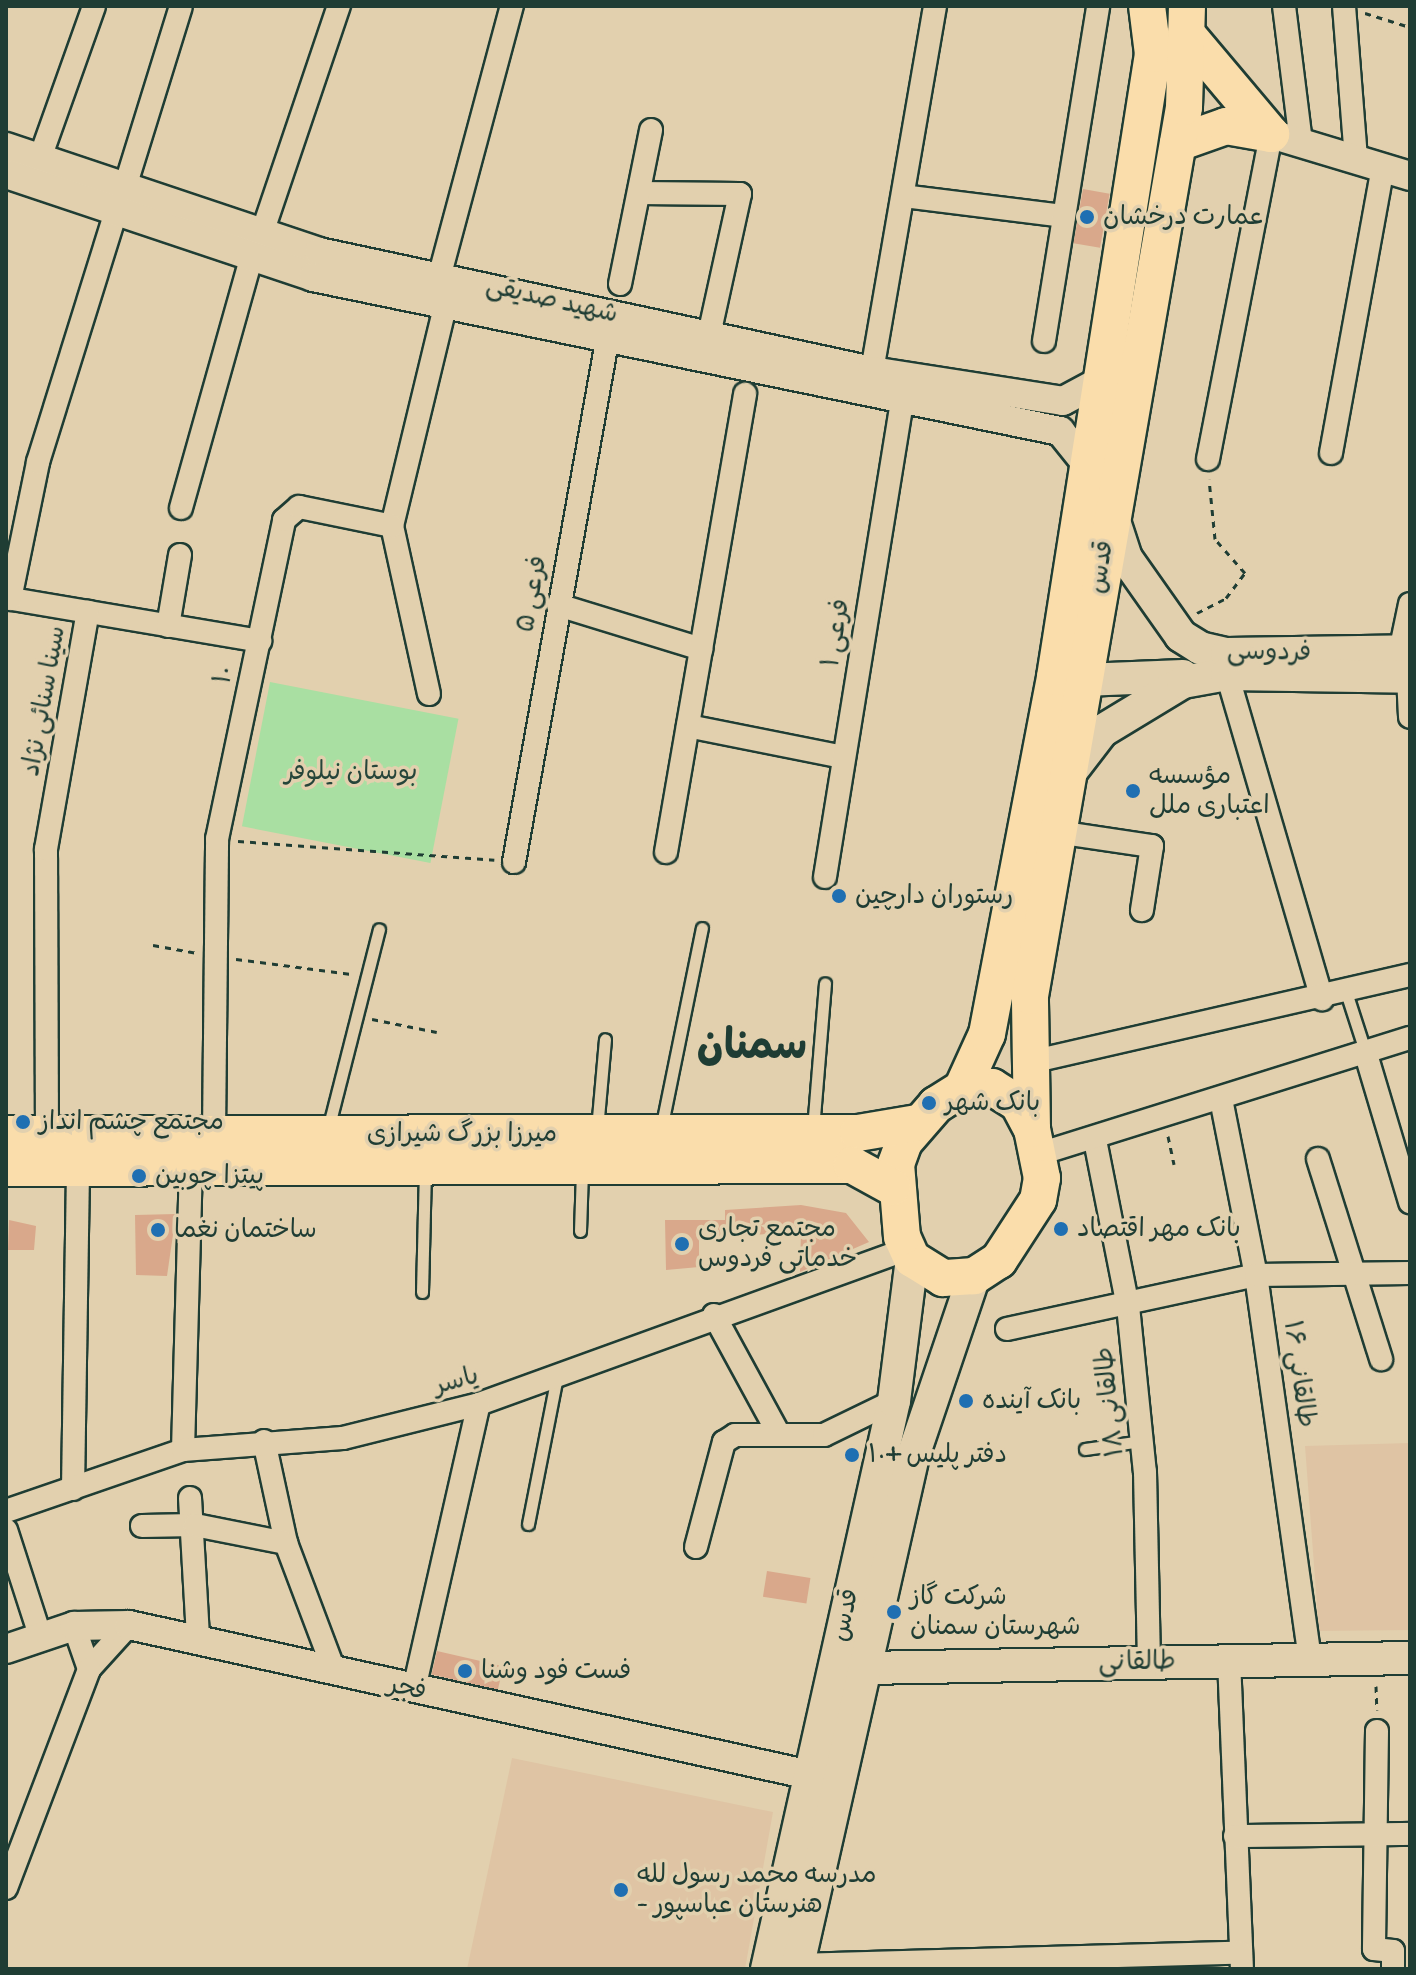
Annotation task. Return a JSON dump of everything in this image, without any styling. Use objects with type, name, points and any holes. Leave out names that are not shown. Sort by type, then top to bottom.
[{"type":"main road","name":"قدس","points":[[1036,1141],[1026,1063],[1066,778],[1069,678],[1088,466],[1153,54],[1147,6]]},
{"type":"main road","name":"قدس","points":[[962,1089],[987,1034],[1110,511],[1178,143],[1186,19]]},
{"type":"main road","points":[[1186,19],[1286,138]]},
{"type":"main road","points":[[1178,143],[1226,126],[1286,138]]},
{"type":"main road","points":[[1110,511],[1126,558],[1181,636]]},
{"type":"main road","name":"فردوسی","points":[[1181,636],[1227,654],[1407,664]]},
{"type":"main road","name":"فردوسی","points":[[1069,678],[1227,674],[1407,664]]},
{"type":"main road","name":"فردوسی","points":[[1066,778],[1102,731],[1140,702],[1183,682],[1227,674]]},
{"type":"main road","points":[[992,1087],[1006,1094],[1036,1141],[1042,1178],[1030,1222],[999,1260],[974,1276],[943,1278],[910,1254],[892,1187],[904,1142],[917,1123],[962,1089],[992,1087]]},
{"type":"main road","name":"میرزا بزرگ شیرازی","points":[[6,1168],[583,1166],[677,1144],[917,1123]]},
{"type":"main road","name":"میرزا بزرگ شیرازی","points":[[6,1134],[597,1134],[852,1165],[892,1187]]},
{"type":"main road","name":"قدس","points":[[787,1968],[810,1775],[894,1401],[910,1254]]},
{"type":"main road","name":"قدس","points":[[787,1968],[865,1668],[913,1456],[974,1276]]},
{"type":"main road","points":[[904,1327],[921,1318],[952,1336]]},
{"type":"main road","name":"طالقانی","points":[[865,1668],[1410,1658]]},
{"type":"street","points":[[40,158],[94,6]]},
{"type":"street","points":[[181,6],[38,462],[8,598],[260,641]]},
{"type":"street","points":[[262,233],[339,6]]},
{"type":"street","points":[[872,371],[935,6]]},
{"type":"street","points":[[1044,341],[1098,6]]},
{"type":"street","points":[[1208,459],[1286,138],[1284,6]]},
{"type":"street","points":[[429,694],[392,526],[443,288],[512,7]]},
{"type":"street","points":[[1331,453],[1370,164],[1344,9]]},
{"type":"street","points":[[620,284],[651,130]]},
{"type":"street","points":[[1286,138],[1410,176]]},
{"type":"street","name":"شهید صدیقی","points":[[6,147],[40,158],[120,199],[251,259],[443,288],[709,335],[872,371],[997,404],[1060,431],[1088,466]]},
{"type":"street","name":"شهید صدیقی","points":[[6,174],[262,233],[608,336],[903,398],[997,404],[1063,401],[1104,379]]},
{"type":"street","points":[[639,193],[740,194],[709,335]]},
{"type":"street","points":[[903,196],[1064,216]]},
{"type":"street","points":[[181,508],[251,259]]},
{"type":"street","name":"فرعی ۵","points":[[514,862],[608,336]]},
{"type":"street","points":[[666,852],[745,394]]},
{"type":"street","name":"فرعی ۱","points":[[825,877],[903,398]]},
{"type":"street","name":"۱۰","points":[[214,1134],[213,956],[217,839],[290,512],[299,507],[392,526]]},
{"type":"street","points":[[168,626],[180,555]]},
{"type":"street","points":[[1410,604],[1407,664],[1410,717]]},
{"type":"street","points":[[558,605],[701,649]]},
{"type":"street","name":"سینا سنائی نژاد","points":[[47,1134],[46,849],[88,612]]},
{"type":"street","points":[[1227,674],[1322,999]]},
{"type":"street","points":[[688,726],[843,757]]},
{"type":"street","points":[[1057,832],[1152,846],[1142,910]]},
{"type":"street","points":[[1026,1063],[1322,999],[1410,975]]},
{"type":"street","points":[[1036,1141],[1095,1140],[1410,1038]]},
{"type":"street","points":[[1365,1051],[1403,1133],[1410,1202]]},
{"type":"street","name":"طالقانی ۱۶","points":[[1221,1099],[1256,1275],[1310,1659]]},
{"type":"street","name":"طالقانی ۱۸","points":[[1095,1140],[1128,1306],[1142,1441],[1149,1661]]},
{"type":"street","points":[[1318,1159],[1356,1271],[1381,1359]]},
{"type":"street","points":[[183,1450],[191,1167]]},
{"type":"street","points":[[73,1489],[78,1168]]},
{"type":"street","name":"یاسر","points":[[6,1511],[183,1450],[264,1441],[343,1438],[479,1404],[556,1381],[714,1315],[910,1254]]},
{"type":"street","points":[[1007,1329],[1128,1306],[1256,1275],[1356,1271],[1410,1273]]},
{"type":"street","points":[[714,1315],[779,1434]]},
{"type":"street","points":[[696,1547],[724,1442],[735,1435],[824,1435],[894,1401]]},
{"type":"street","points":[[414,1689],[479,1404]]},
{"type":"street","points":[[264,1441],[286,1543],[335,1673]]},
{"type":"street","points":[[190,1498],[195,1525],[198,1637]]},
{"type":"street","points":[[142,1526],[195,1525],[286,1543]]},
{"type":"street","points":[[6,1530],[40,1635]]},
{"type":"street","points":[[6,1885],[89,1669],[129,1625]]},
{"type":"street","name":"فجر","points":[[6,1649],[74,1626],[129,1625],[198,1637],[335,1673],[810,1775]]},
{"type":"street","points":[[74,1626],[89,1669]]},
{"type":"street","points":[[787,1968],[1041,1955],[1242,1961],[1229,1660]]},
{"type":"street","points":[[1377,1731],[1374,1949],[1393,1951],[1393,1969]]},
{"type":"street","points":[[1235,1836],[1410,1834]]},
{"type":"street","points":[[6,1848],[27,1837]]},
{"type":"lane","points":[[677,1144],[702,928]]},
{"type":"lane","points":[[327,1134],[379,929]]},
{"type":"lane","points":[[812,1133],[825,983]]},
{"type":"lane","points":[[1346,992],[1365,1051]]},
{"type":"lane","points":[[597,1134],[605,1039]]},
{"type":"lane","points":[[580,1231],[583,1166]]},
{"type":"lane","points":[[422,1292],[425,1167]]},
{"type":"lane","points":[[528,1524],[556,1381]]},
{"type":"lane","points":[[1085,1449],[1142,1441]]},
{"type":"path","points":[[1344,9],[1379,13],[1410,27]]},
{"type":"path","points":[[1181,636],[1201,606],[1226,598],[1245,573],[1215,539],[1208,459]]},
{"type":"path","points":[[217,839],[514,862]]},
{"type":"path","points":[[153,945],[367,976]]},
{"type":"path","points":[[357,1016],[437,1032]]},
{"type":"path","points":[[1164,1118],[1174,1164]]},
{"type":"path","points":[[1376,1658],[1377,1731]]},
{"type":"shaded area","points":[[1410,1443],[1410,1630],[1319,1631],[1305,1446]]},
{"type":"shaded area","name":"مدرسه محمد رسول لله - هنرستان عباسپور","points":[[512,1758],[773,1812],[745,1969],[467,1969]]},
{"type":"green space","name":"بوستان نیلوفر","points":[[270,682],[458,719],[430,863],[242,826]]},
{"type":"building","name":"عمارت درخشان","points":[[1083,189],[1110,194],[1100,248],[1073,243]]},
{"type":"building","points":[[801,1205],[846,1213],[869,1242],[800,1272],[801,1232],[699,1238],[699,1267],[666,1270],[665,1220],[725,1220],[725,1210]]},
{"type":"building","name":"ساختمان نغما","points":[[176,1214],[167,1276],[136,1275],[135,1215]]},
{"type":"building","points":[[9,1220],[36,1226],[34,1250],[8,1250]]},
{"type":"building","points":[[767,1571],[810,1578],[806,1604],[763,1597]]},
{"type":"building","name":"فست فود وشنا","points":[[437,1651],[503,1666],[498,1690],[432,1674]]},
{"type":"place","name":"عمارت درخشان","points":[[1087,217]]},
{"type":"place","name":"مؤسسه اعتباری ملل","points":[[1133,791]]},
{"type":"place","name":"رستوران دارچین","points":[[839,896]]},
{"type":"place","name":"بانک شهر","points":[[929,1103]]},
{"type":"place","name":"مجتمع چشم انداز","points":[[23,1122]]},
{"type":"place","name":"پیتزا چوبین","points":[[139,1176]]},
{"type":"place","name":"بانک مهر اقتصاد","points":[[1061,1229]]},
{"type":"place","name":"ساختمان نغما","points":[[158,1230]]},
{"type":"place","name":"مجتمع تجاری خدماتی فردوس","points":[[682,1244]]},
{"type":"place","name":"بانک آینده","points":[[966,1401]]},
{"type":"place","name":"دفتر پلیس +۱۰","points":[[852,1455]]},
{"type":"place","name":"شرکت گاز شهرستان سمنان","points":[[894,1612]]},
{"type":"place","name":"فست فود وشنا","points":[[465,1671]]},
{"type":"place","name":"مدرسه محمد رسول لله - هنرستان عباسپور","points":[[621,1890]]},
{"type":"district","name":"سمنان","points":[[752,1045]]}]
